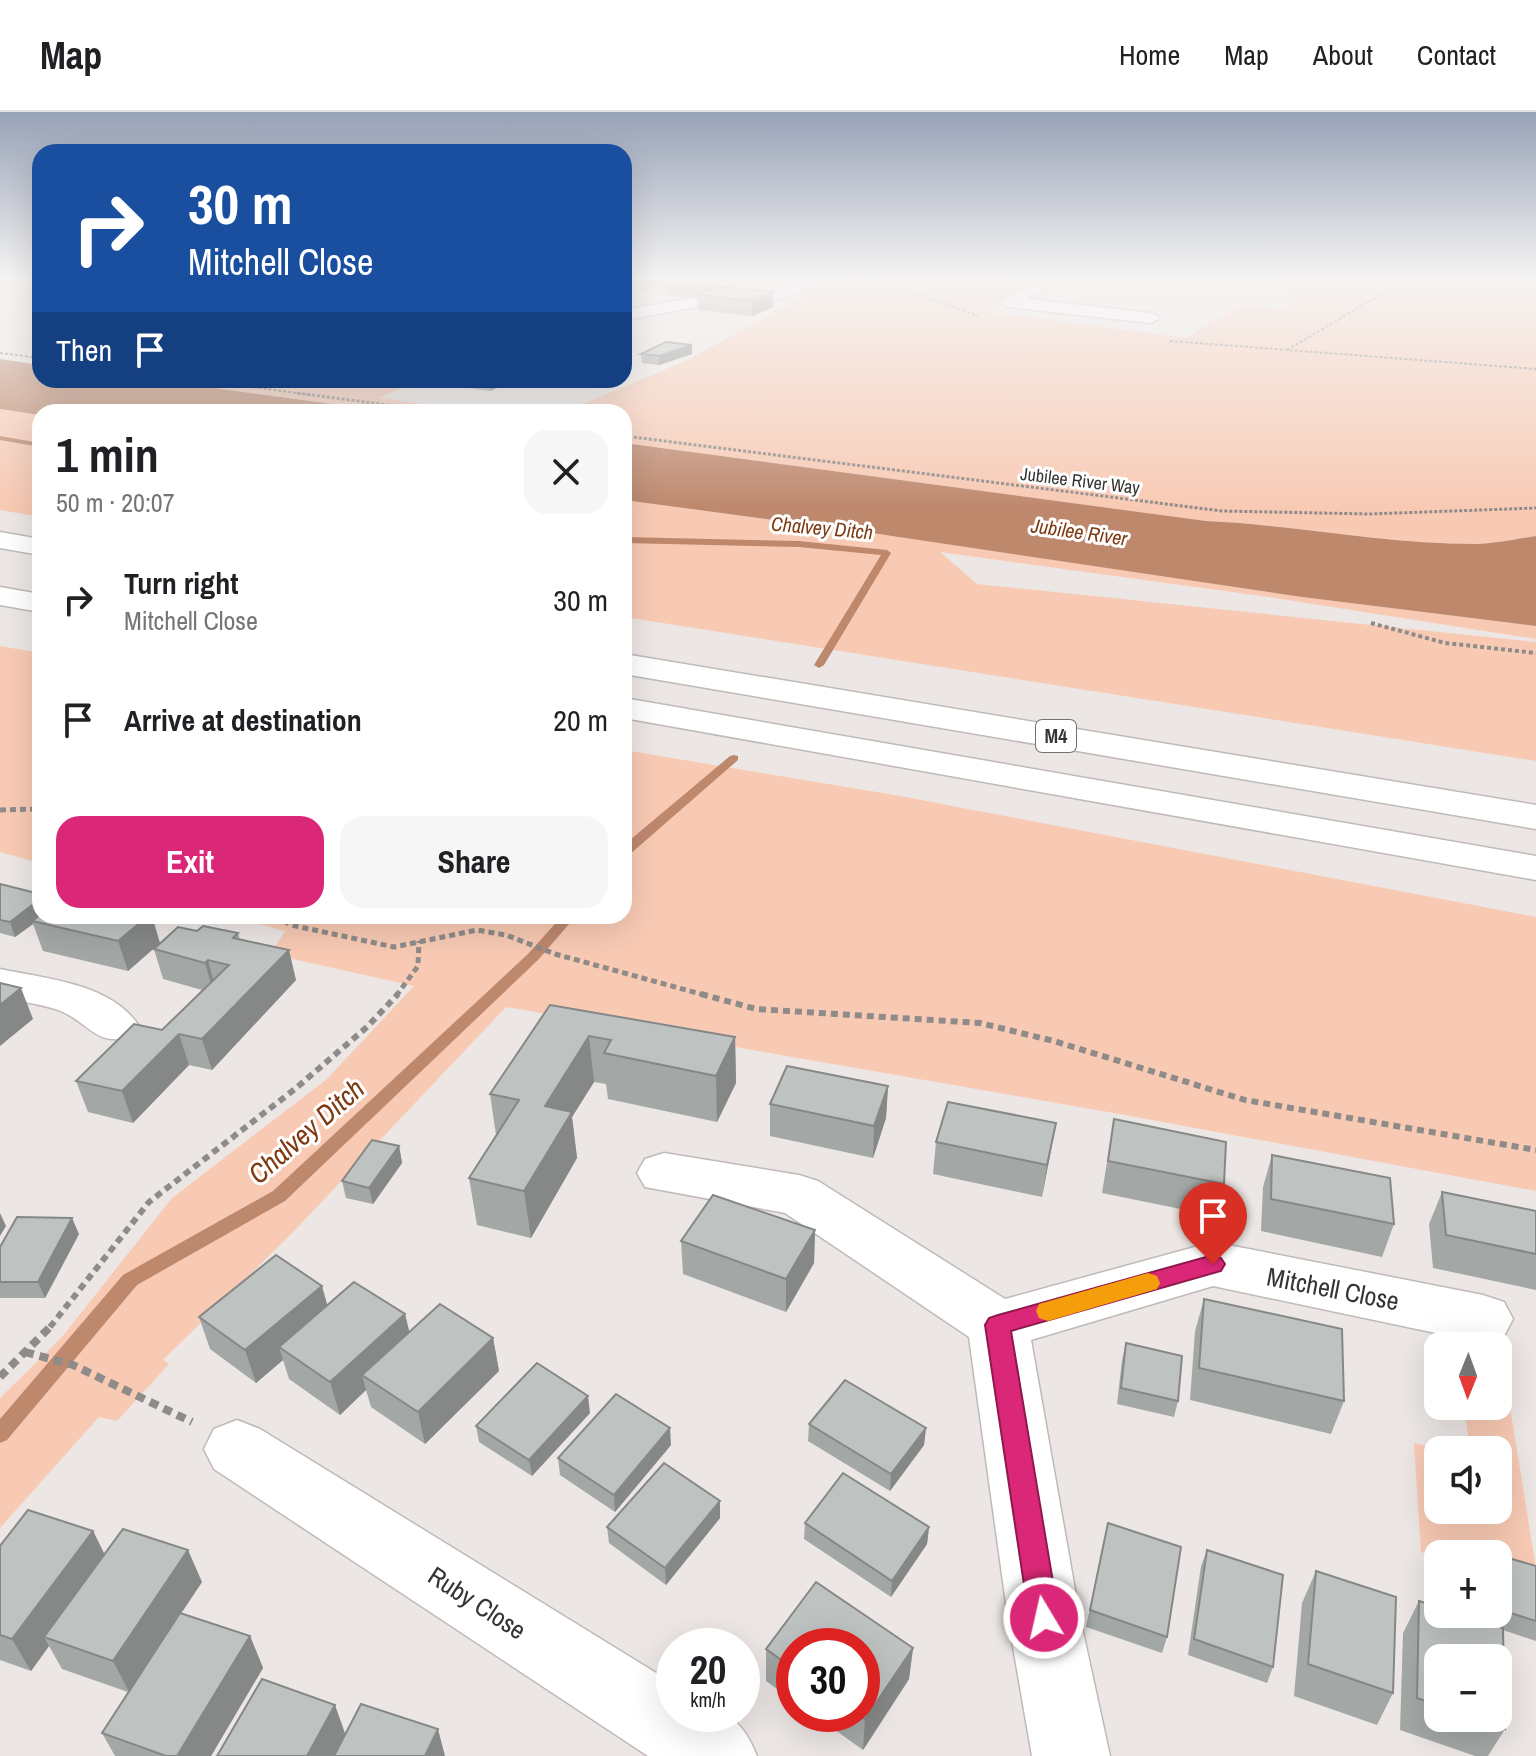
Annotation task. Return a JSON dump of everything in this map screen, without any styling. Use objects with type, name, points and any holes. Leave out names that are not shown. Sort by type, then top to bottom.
[{"type":"main road","points":[[0,540],[32,546]]},
{"type":"main road","points":[[0,564],[32,570]]},
{"type":"main road","points":[[0,596],[32,602]]},
{"type":"main road","points":[[0,616],[32,620]]},
{"type":"main road","name":"M4","points":[[632,665],[1536,817]]},
{"type":"main road","name":"M4","points":[[632,709],[1536,868]]},
{"type":"main road","points":[[0,983],[78,1001],[115,1026]]},
{"type":"main road","points":[[664,1173],[799,1195],[998,1325],[1044,1618],[1071,1756]]},
{"type":"main road","name":"Mitchell Close","points":[[998,1325],[1213,1264],[1483,1319]]},
{"type":"main road","name":"Ruby Close","points":[[237,1449],[718,1756]]},
{"type":"path","points":[[1338,355],[1536,369]]},
{"type":"path","points":[[260,388],[380,404]]},
{"type":"path","name":"Jubilee River Way","points":[[632,437],[1222,511],[1369,514],[1536,508]]},
{"type":"path","points":[[1371,623],[1445,643],[1536,653]]},
{"type":"path","points":[[0,810],[32,809]]},
{"type":"path","points":[[289,924],[394,947],[477,930],[506,935],[555,954],[756,1009],[980,1023],[1054,1041],[1245,1100],[1536,1150]]},
{"type":"path","points":[[0,1377],[76,1296],[122,1232],[149,1202],[295,1089],[367,1027],[406,985],[418,966],[419,941]]},
{"type":"path","points":[[25,1352],[73,1365],[170,1409],[237,1449]]},
{"type":"shaded area","points":[[697,355],[1536,355],[1536,536],[1483,544],[1441,543],[1206,521],[632,444],[632,404],[583,404],[621,388],[632,388],[632,383]]},
{"type":"shaded area","points":[[214,388],[401,388],[379,398],[422,404],[332,404]]},
{"type":"shaded area","points":[[0,409],[32,414],[32,516],[0,510]]},
{"type":"shaded area","points":[[632,501],[841,529],[837,535],[871,533],[1302,597],[1536,626],[1536,639],[1269,597],[940,552],[977,584],[1536,642],[1536,761],[632,618]]},
{"type":"shaded area","points":[[0,646],[32,652],[32,861],[0,852]]},
{"type":"shaded area","points":[[632,751],[895,795],[1536,917],[1536,1191],[1114,1113],[506,1007],[295,1230],[163,1360],[169,1364],[117,1421],[99,1417],[0,1528],[0,1398],[62,1337],[172,1198],[327,1079],[414,986],[270,954],[285,931],[260,924],[632,924]]},
{"type":"shaded area","points":[[1466,1420],[1512,1420],[1536,1568],[1512,1572],[1512,1540],[1424,1540],[1424,1553],[1421,1552],[1414,1443],[1424,1445],[1424,1524],[1512,1524],[1512,1436],[1468,1436]]},
{"type":"water","points":[[0,359],[32,364],[32,388],[214,388],[332,404],[32,404],[32,414],[0,409]]},
{"type":"water","name":"Jubilee River","points":[[632,444],[1206,521],[1441,543],[1483,544],[1536,536],[1536,626],[1302,597],[872,533],[865,537],[837,536],[841,529],[632,501]]},
{"type":"building","points":[[0,884],[32,892],[32,905],[10,922],[0,920]]},
{"type":"building","points":[[45,924],[138,924],[118,941]]},
{"type":"building","points":[[203,926],[238,933],[233,938],[289,950],[202,1039],[179,1034],[122,1091],[76,1081],[134,1024],[162,1030],[229,965],[208,960],[205,963],[154,949],[178,927],[197,931]]},
{"type":"building","points":[[0,983],[21,988],[0,1005]]},
{"type":"building","points":[[550,1005],[735,1037],[716,1076],[604,1053],[611,1040],[589,1036],[545,1106],[572,1112],[524,1191],[469,1178],[519,1100],[490,1094]]},
{"type":"building","points":[[787,1066],[888,1086],[874,1126],[770,1104]]},
{"type":"building","points":[[948,1102],[1056,1123],[1047,1165],[936,1142]]},
{"type":"building","points":[[1114,1119],[1226,1142],[1224,1184],[1108,1161]]},
{"type":"building","points":[[372,1140],[399,1146],[369,1188],[342,1181]]},
{"type":"building","points":[[1272,1155],[1390,1178],[1394,1224],[1271,1199]]},
{"type":"building","points":[[1442,1192],[1536,1211],[1536,1254],[1446,1235]]},
{"type":"building","points":[[713,1195],[815,1230],[786,1279],[681,1241]]},
{"type":"building","points":[[17,1217],[72,1218],[38,1282],[0,1282],[0,1247]]},
{"type":"building","points":[[276,1255],[322,1286],[245,1350],[199,1317]]},
{"type":"building","points":[[354,1282],[405,1314],[330,1382],[279,1347]]},
{"type":"building","points":[[1204,1299],[1342,1329],[1344,1401],[1199,1368]]},
{"type":"building","points":[[440,1304],[493,1338],[418,1412],[362,1375]]},
{"type":"building","points":[[1126,1343],[1182,1356],[1178,1401],[1121,1388]]},
{"type":"building","points":[[537,1363],[588,1396],[529,1460],[476,1426]]},
{"type":"building","points":[[845,1380],[926,1428],[891,1474],[809,1424]]},
{"type":"building","points":[[616,1394],[670,1428],[614,1495],[558,1458]]},
{"type":"building","points":[[664,1463],[720,1501],[665,1568],[607,1527]]},
{"type":"building","points":[[843,1473],[929,1527],[892,1581],[805,1523]]},
{"type":"building","points":[[28,1510],[93,1531],[12,1639],[0,1635],[0,1546]]},
{"type":"building","points":[[1108,1523],[1181,1547],[1167,1637],[1090,1610]]},
{"type":"building","points":[[123,1529],[188,1550],[113,1661],[44,1637]]},
{"type":"building","points":[[1207,1550],[1283,1575],[1273,1667],[1194,1639]]},
{"type":"building","points":[[1512,1559],[1536,1566],[1536,1621],[1512,1613]]},
{"type":"building","points":[[1316,1571],[1396,1597],[1393,1693],[1308,1664]]},
{"type":"building","points":[[816,1582],[913,1648],[880,1697],[880,1628],[782,1628]]},
{"type":"building","points":[[1419,1601],[1424,1603],[1424,1628],[1503,1628],[1503,1644],[1424,1644],[1424,1700],[1417,1698]]},
{"type":"building","points":[[180,1613],[250,1636],[177,1756],[166,1756],[102,1733]]},
{"type":"building","points":[[776,1636],[776,1656],[766,1649]]},
{"type":"building","points":[[262,1679],[335,1705],[307,1756],[217,1756]]},
{"type":"building","points":[[361,1704],[438,1729],[425,1756],[334,1756]]},
{"type":"waterway","name":"Chalvey Ditch","points":[[0,438],[32,444]]},
{"type":"waterway","name":"Chalvey Ditch","points":[[632,540],[799,544],[887,553],[819,665]]},
{"type":"waterway","name":"Chalvey Ditch","points":[[632,845],[734,758]]},
{"type":"waterway","name":"Chalvey Ditch","points":[[0,1434],[130,1280],[279,1196],[533,957],[562,924]]},
{"type":"slow traffic","points":[[1048,1311],[1148,1283]]},
{"type":"route","points":[[1044,1618],[998,1325],[1213,1264]]}]
